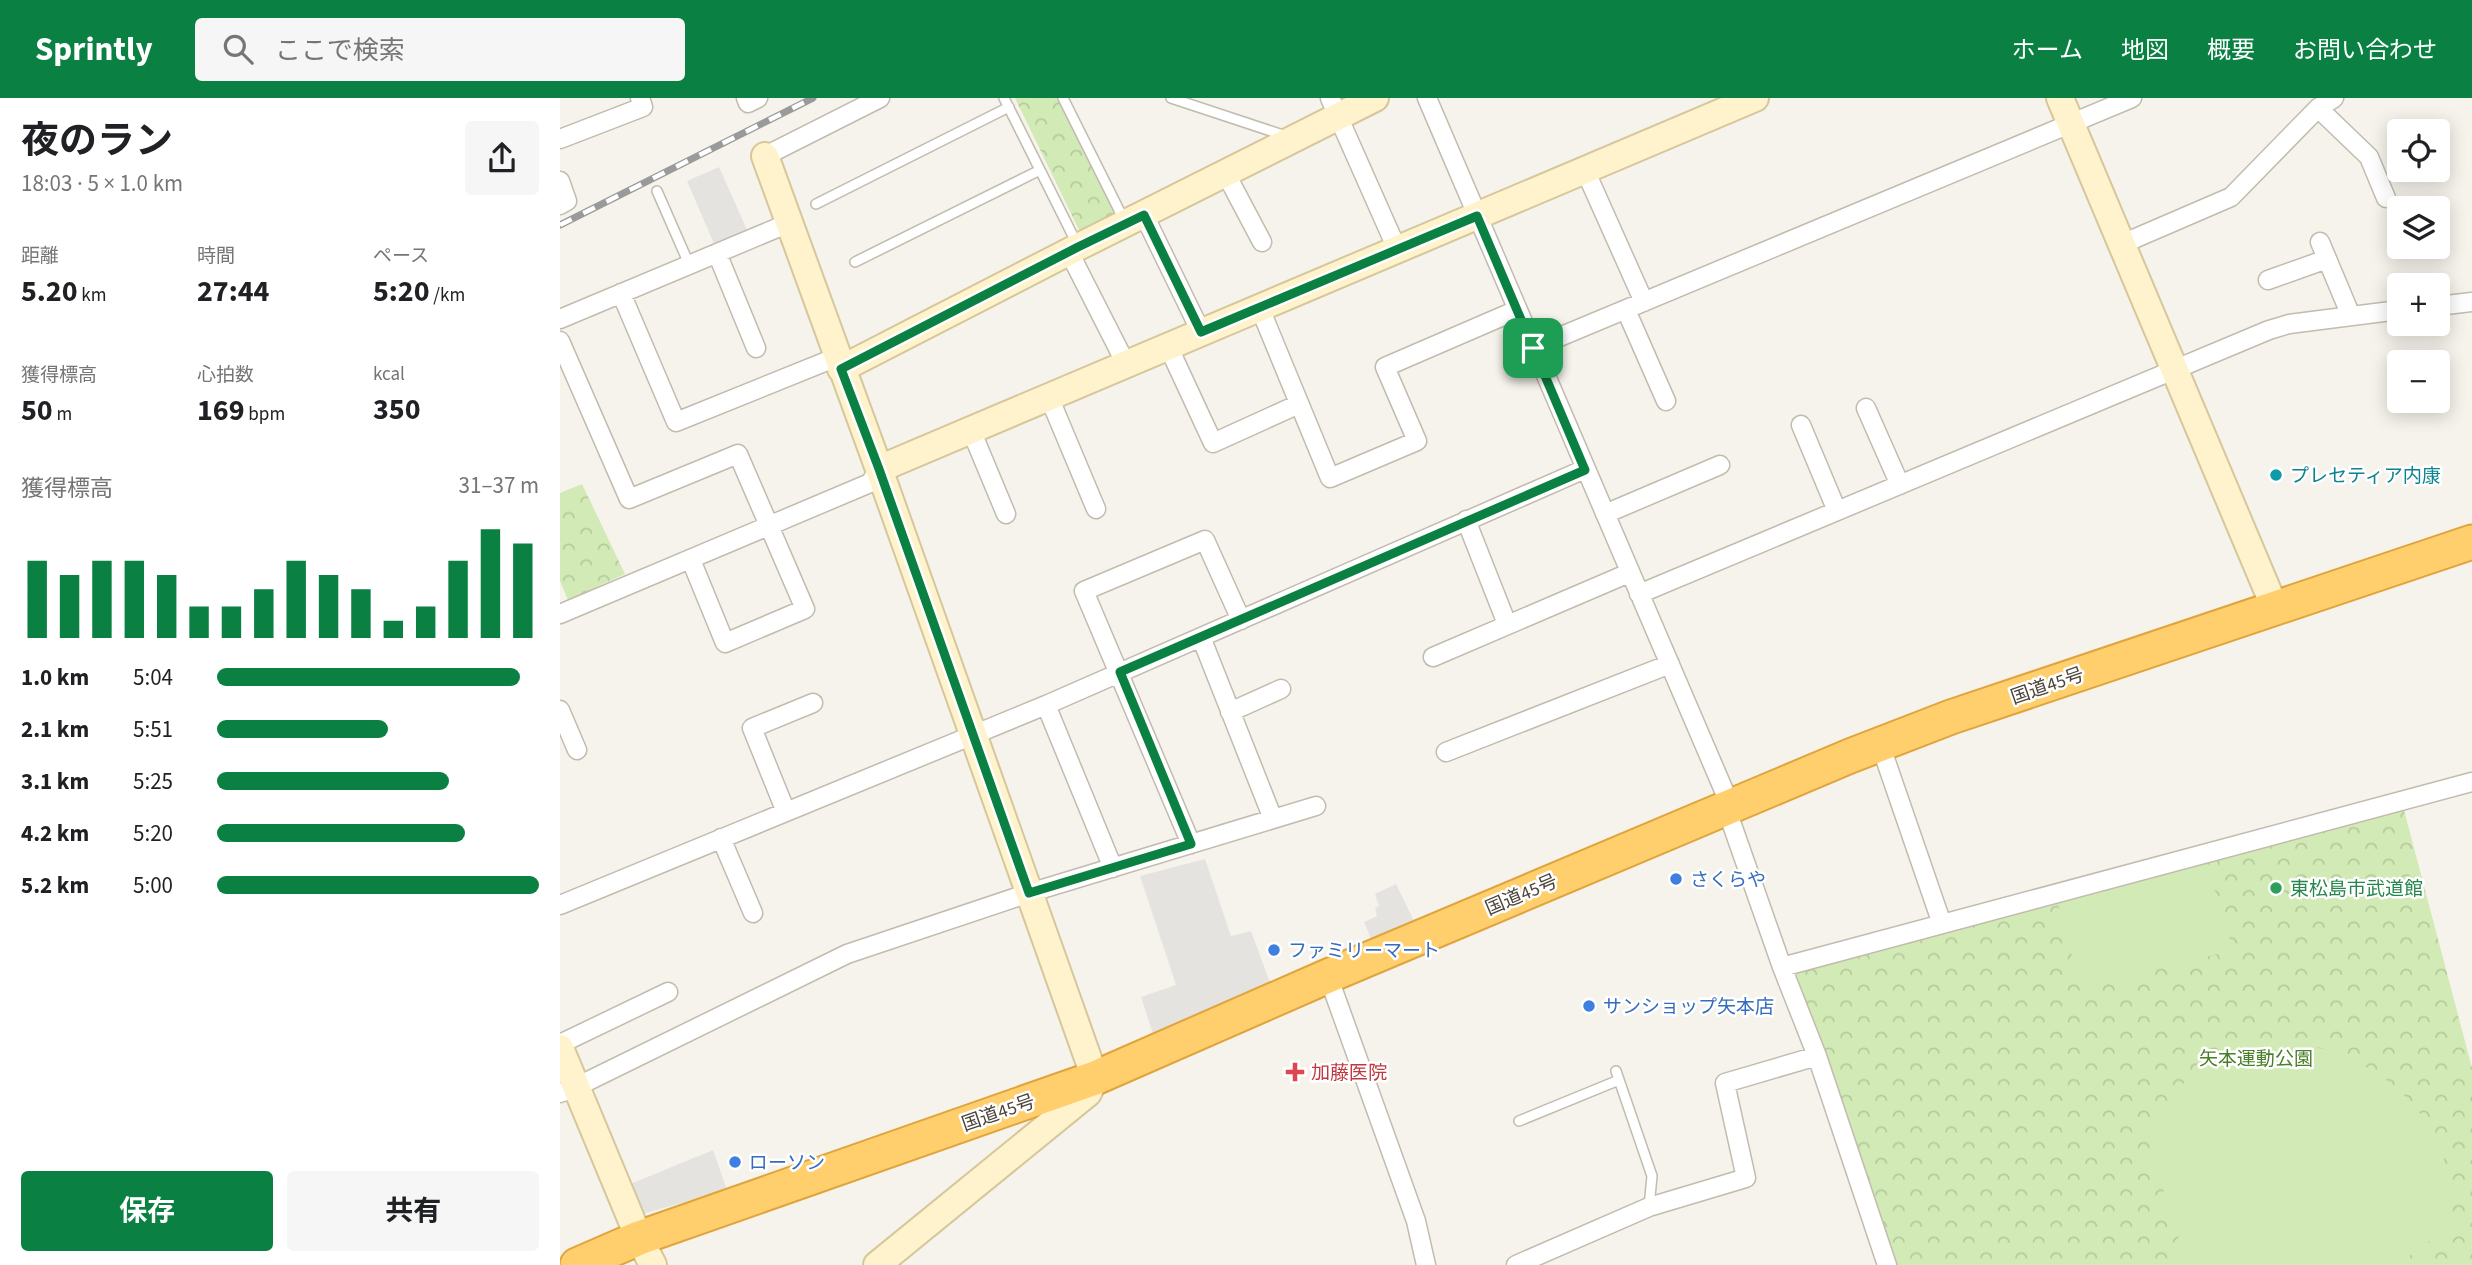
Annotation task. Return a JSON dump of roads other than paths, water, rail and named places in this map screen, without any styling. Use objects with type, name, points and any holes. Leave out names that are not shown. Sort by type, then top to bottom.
[{"type":"highway","name":"国道45号","points":[[577,1265],[646,1251],[1095,1078],[1328,976],[1880,744],[2472,542]]},
{"type":"street","points":[[560,139],[643,107],[640,98]]},
{"type":"street","points":[[746,98],[748,103],[758,98]]},
{"type":"street","points":[[877,1265],[1088,1093],[1095,1078],[765,156],[880,98]]},
{"type":"street","points":[[621,293],[676,422],[839,363],[1135,220],[1295,139],[1334,107],[1375,98]]},
{"type":"street","points":[[560,614],[870,483],[879,469],[1755,98]]},
{"type":"street","points":[[2060,98],[2275,608]]},
{"type":"street","points":[[1533,348],[2132,98]]},
{"type":"street","points":[[2122,244],[2231,197],[2318,108],[2334,98]]},
{"type":"street","points":[[1429,99],[1725,793],[1782,967],[1817,1056],[1887,1265]]},
{"type":"street","points":[[1334,107],[1397,249]]},
{"type":"street","points":[[2318,108],[2369,157],[2386,198]]},
{"type":"street","points":[[1585,170],[1644,302]]},
{"type":"street","points":[[1226,174],[1262,242]]},
{"type":"street","points":[[560,180],[567,201],[560,205]]},
{"type":"street","points":[[1135,220],[1201,332]]},
{"type":"street","points":[[560,319],[789,223]]},
{"type":"street","points":[[2320,242],[2351,316]]},
{"type":"street","points":[[1073,249],[1126,364]]},
{"type":"street","points":[[717,253],[756,348]]},
{"type":"street","points":[[2268,280],[2327,259]]},
{"type":"street","points":[[2450,305],[2472,302]]},
{"type":"street","points":[[1259,306],[1331,478],[1416,441],[1385,367],[1517,310]]},
{"type":"street","points":[[1626,310],[1666,401]]},
{"type":"street","points":[[1639,594],[2269,330],[2289,324],[2387,312]]},
{"type":"street","points":[[560,341],[629,499],[738,454],[805,610],[725,643],[691,560]]},
{"type":"street","points":[[1168,346],[1213,443],[1299,404]]},
{"type":"street","points":[[1049,397],[1096,509]]},
{"type":"street","points":[[1866,408],[1900,485]]},
{"type":"street","points":[[1801,425],[1837,511]]},
{"type":"street","points":[[971,430],[1006,514]]},
{"type":"street","points":[[1605,514],[1720,464]]},
{"type":"street","points":[[560,905],[1046,705],[1585,470]]},
{"type":"street","points":[[1466,520],[1507,624]]},
{"type":"street","points":[[1191,844],[1084,591],[1205,540],[1241,620]]},
{"type":"street","points":[[1433,657],[1629,573]]},
{"type":"street","points":[[1201,637],[1273,819]]},
{"type":"street","points":[[1446,752],[1670,664]]},
{"type":"street","points":[[1230,712],[1281,690]]},
{"type":"street","points":[[786,812],[752,729],[813,703]]},
{"type":"street","points":[[1046,705],[1112,869]]},
{"type":"street","points":[[560,710],[577,750]]},
{"type":"street","points":[[1880,744],[1942,924]]},
{"type":"street","points":[[1782,967],[2472,782]]},
{"type":"street","points":[[568,1090],[848,954],[1029,893],[1316,806]]},
{"type":"street","points":[[721,838],[753,913]]},
{"type":"street","points":[[1328,976],[1416,1221],[1426,1265]]},
{"type":"street","points":[[646,1251],[568,1090],[560,1046],[668,992]]},
{"type":"street","points":[[1516,1265],[1649,1208],[1746,1178],[1725,1083],[1817,1056]]},
{"type":"lane","points":[[1063,98],[1135,220]]},
{"type":"lane","points":[[1171,98],[1295,139]]},
{"type":"lane","points":[[816,204],[1007,103],[1040,170],[1073,249]]},
{"type":"lane","points":[[855,262],[1040,170]]},
{"type":"lane","points":[[657,191],[689,264]]},
{"type":"lane","points":[[1519,1121],[1618,1076],[1651,1176],[1649,1208]]},
{"type":"railway","points":[[560,225],[813,98]]},
{"type":"place","name":"プレセティア内康","points":[[2276,475]]},
{"type":"place","name":"さくらや","points":[[1676,879]]},
{"type":"place","name":"東松島市武道館","points":[[2276,888]]},
{"type":"place","name":"ファミリーマート","points":[[1274,950]]},
{"type":"place","name":"サンショップ矢本店","points":[[1589,1006]]},
{"type":"place","name":"加藤医院","points":[[1295,1072]]},
{"type":"place","name":"ローソン","points":[[735,1162]]},
{"type":"park label","name":"矢本運動公園","points":[[2256,1058]]}]
